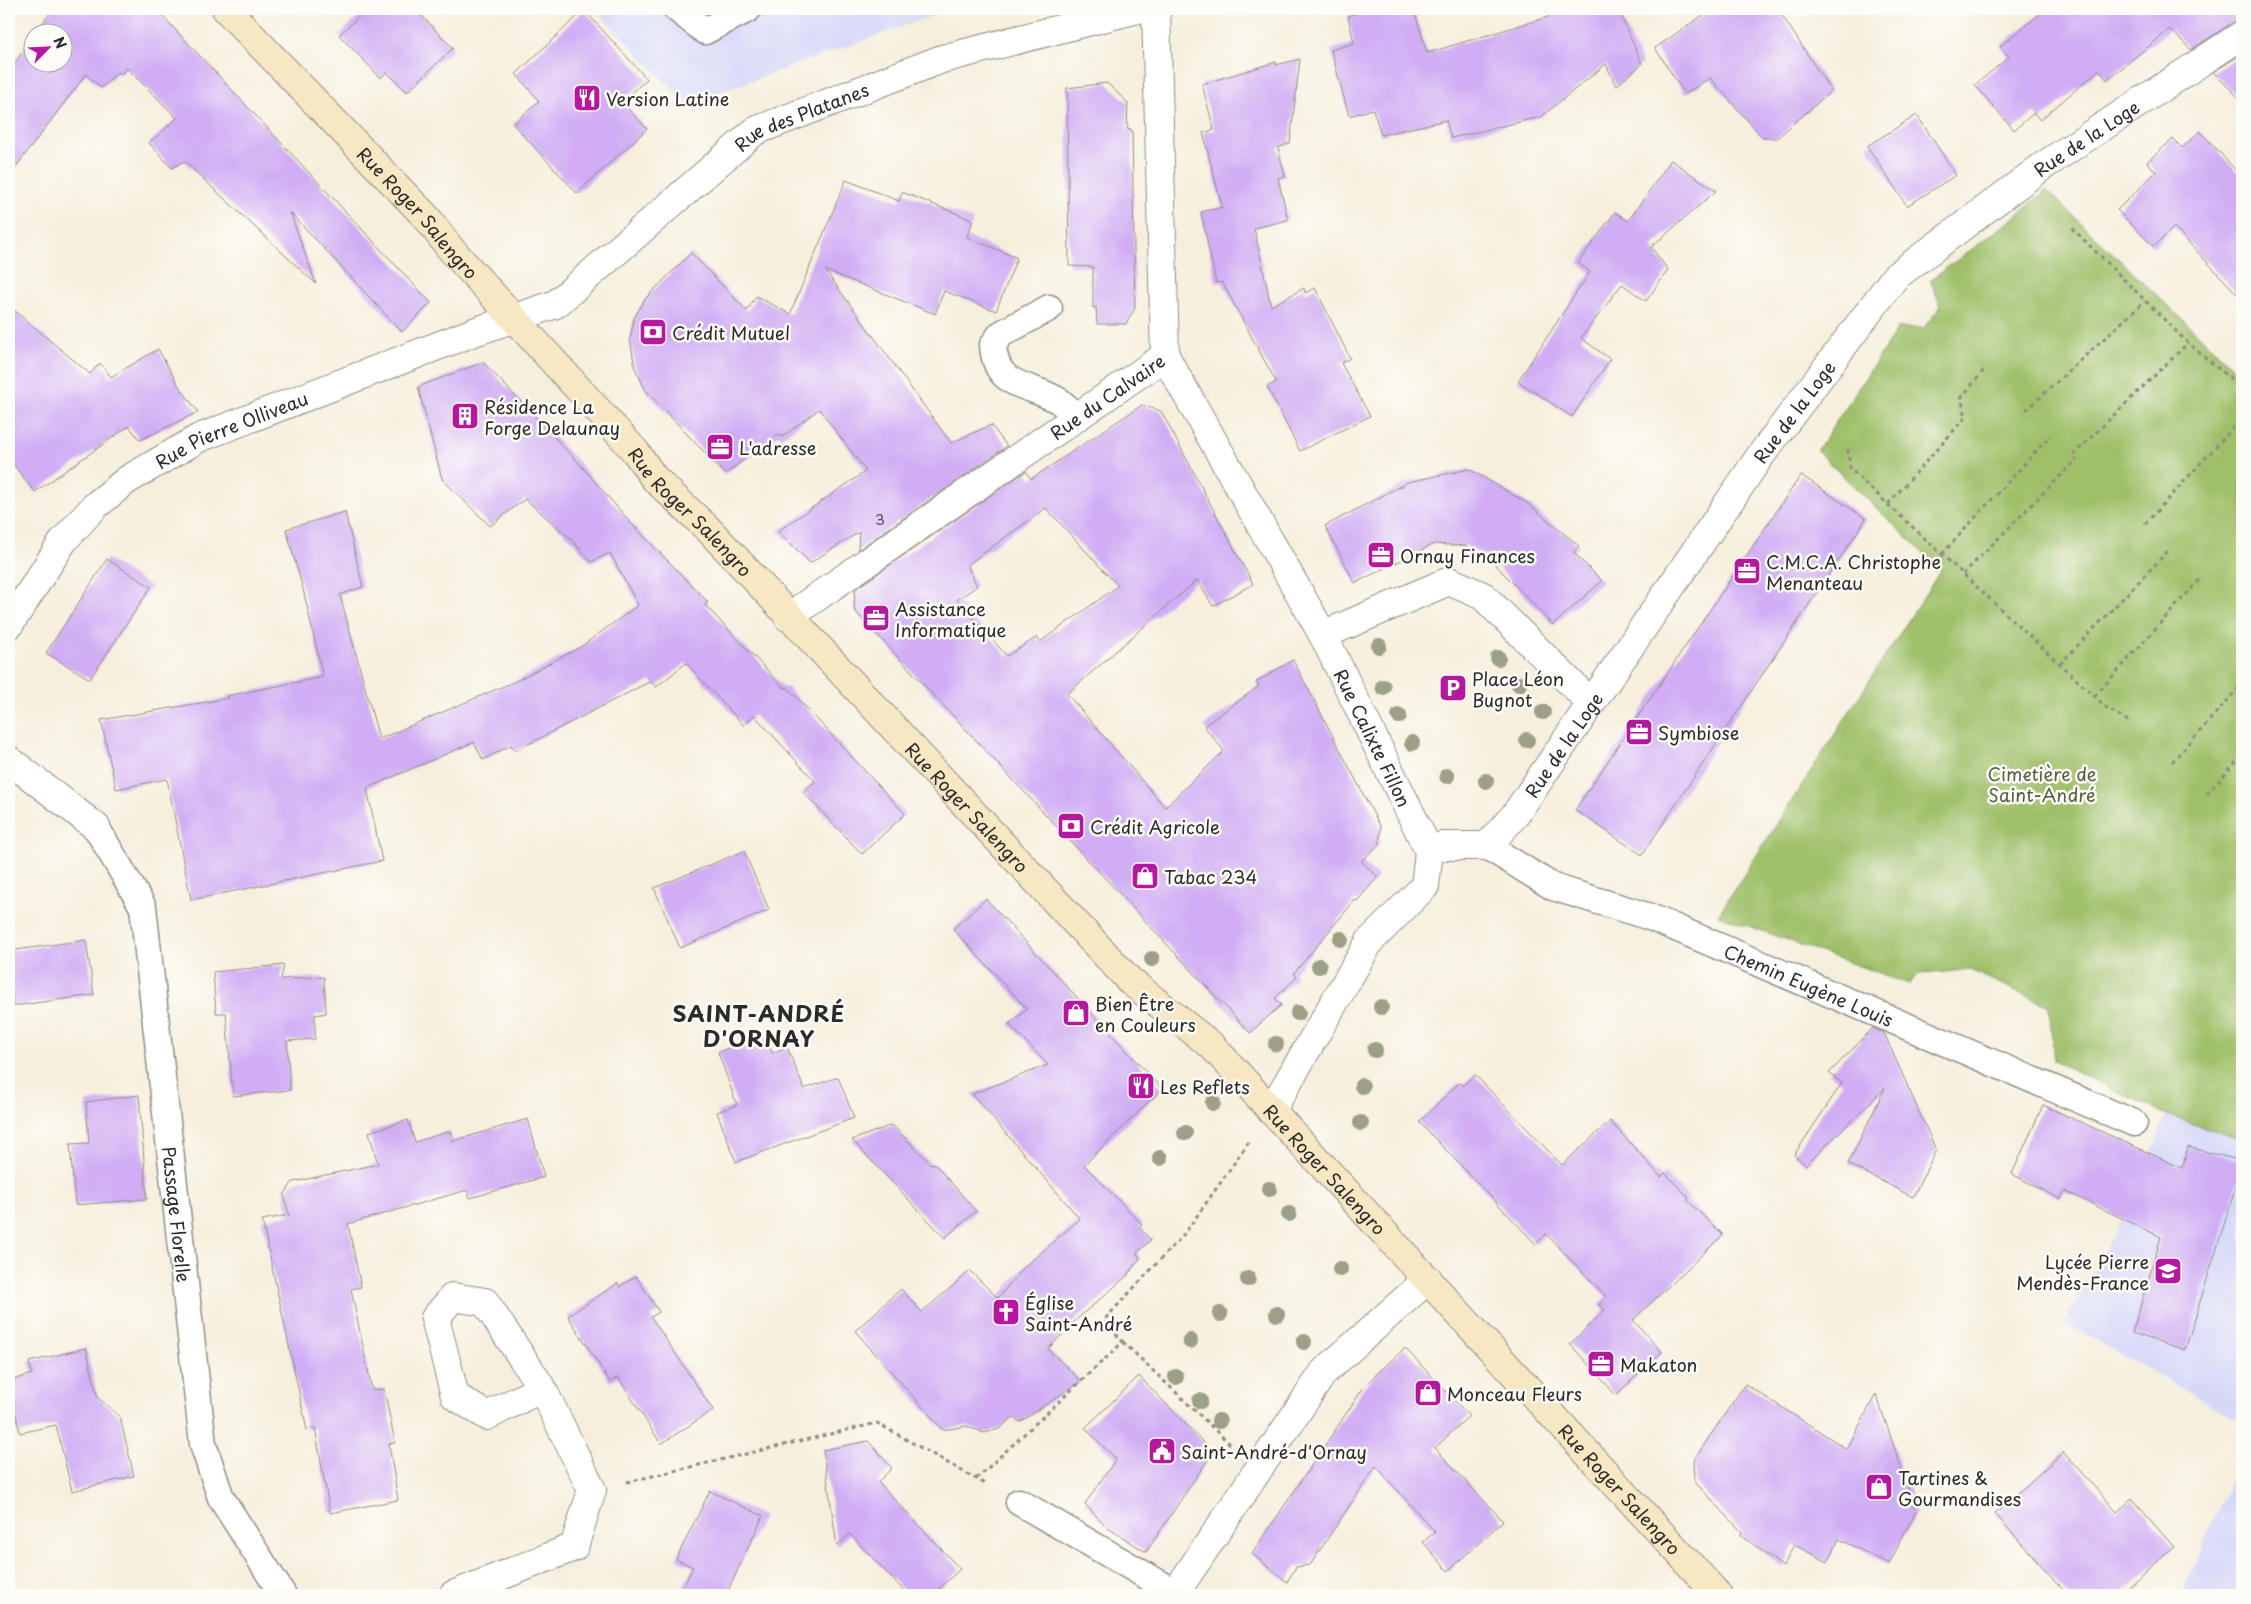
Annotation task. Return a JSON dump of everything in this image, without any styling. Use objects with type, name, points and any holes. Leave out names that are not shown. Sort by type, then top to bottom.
[{"type":"main road","name":"Rue Roger Salengro","points":[[226,9],[428,219],[449,247],[634,451],[654,478],[709,530],[788,617],[1130,981],[1212,1046],[1718,1595]]},
{"type":"street","name":"Rue des Platanes","points":[[514,318],[556,304],[755,131],[942,59],[1138,9]]},
{"type":"street","name":"Rue du Calvaire","points":[[788,617],[1165,356],[1156,9]]},
{"type":"street","name":"Rue de la Loge","points":[[1487,846],[1516,815],[1761,455],[1895,277],[2042,166],[2242,35]]},
{"type":"street","name":"Rue Pierre Olliveau","points":[[9,625],[64,540],[95,506],[127,480],[199,438],[514,318]]},
{"type":"street","name":"Rue Calixte Fillon","points":[[1165,356],[1323,635],[1428,851],[1426,886],[1370,941],[1271,1111]]},
{"type":"street","points":[[1323,635],[1449,581],[1482,596],[1591,704]]},
{"type":"street","points":[[9,760],[96,827]]},
{"type":"street","points":[[1428,851],[1442,846],[1487,846]]},
{"type":"street","points":[[1175,1594],[1324,1372],[1428,1279]]},
{"type":"street","points":[[453,1595],[574,1547],[592,1490],[542,1388]]},
{"type":"lane","points":[[677,9],[705,31],[748,9]]},
{"type":"lane","points":[[1049,308],[1001,334],[993,345],[994,362],[1005,377],[1059,401],[1077,417]]},
{"type":"lane","name":"Passage Florelle","points":[[96,827],[143,907],[203,1444],[221,1498],[283,1595]]},
{"type":"lane","name":"Chemin Eugène Louis","points":[[1487,846],[1553,887],[1650,917],[2134,1123]]},
{"type":"lane","points":[[1019,1502],[1175,1594]]},
{"type":"path","points":[[2072,228],[2188,343],[2242,388]]},
{"type":"path","points":[[2026,410],[2146,301]]},
{"type":"path","points":[[2073,455],[2188,343]]},
{"type":"path","points":[[1888,504],[1966,417],[1961,398],[1984,370]]},
{"type":"path","points":[[2145,524],[2242,418]]},
{"type":"path","points":[[1942,554],[2051,435]]},
{"type":"path","points":[[1848,449],[1850,469],[2107,708],[2131,723]]},
{"type":"path","points":[[1962,574],[2077,459]]},
{"type":"path","points":[[2060,664],[2170,549]]},
{"type":"path","points":[[2095,696],[2201,578]]},
{"type":"path","points":[[2172,762],[2242,684]]},
{"type":"path","points":[[2206,794],[2242,755]]},
{"type":"path","points":[[1258,1471],[1123,1342],[1104,1320],[1185,1233],[1271,1111]]},
{"type":"path","points":[[976,1479],[1123,1342]]},
{"type":"path","points":[[592,1490],[877,1423],[1019,1502]]},
{"type":"shaded area","points":[[595,9],[951,9],[687,104]]},
{"type":"shaded area","name":"Lycée Pierre Mendès-France","points":[[2167,1115],[2242,1140],[2242,1422],[2064,1323],[2123,1218]]},
{"type":"shaded area","points":[[2242,1452],[2242,1595],[2182,1595]]},
{"type":"green space","name":"Cimetière de Saint-André","points":[[2046,190],[2242,376],[2242,1140],[2167,1115],[2054,1061],[2049,1006],[1970,970],[1919,974],[1909,984],[1718,915],[1941,570],[1817,451],[1898,328],[1924,328],[1941,306],[1930,280],[2013,219]]},
{"type":"building","points":[[53,9],[156,9],[431,303],[402,332],[290,212],[316,284],[184,161],[172,168],[149,143],[177,118],[127,68],[121,74],[118,72],[101,88],[86,74],[9,176],[9,71],[22,52],[22,72],[72,72],[72,22],[43,22]]},
{"type":"building","points":[[367,9],[415,9],[453,48],[407,92],[387,72],[381,78],[339,35]]},
{"type":"building","points":[[1365,9],[1414,9],[1427,53],[1575,9],[1618,9],[1642,64],[1616,86],[1606,64],[1541,117],[1451,138],[1446,120],[1381,135],[1373,109],[1349,116],[1331,50],[1354,43],[1348,16]]},
{"type":"building","points":[[1712,9],[1778,9],[1831,91],[1777,138],[1763,138],[1710,78],[1685,94],[1655,48]]},
{"type":"building","points":[[2046,9],[2242,9],[2242,20],[2233,22],[2191,50],[2170,29],[2107,80],[2099,70],[2040,120],[2034,113],[2014,130],[1975,85],[2009,57],[2000,46]]},
{"type":"building","points":[[584,10],[647,79],[622,102],[647,129],[577,193],[513,124],[539,101],[516,74]]},
{"type":"building","points":[[2242,54],[2242,101],[2213,72]]},
{"type":"building","points":[[1300,59],[1290,143],[1278,148],[1285,176],[1278,178],[1288,220],[1254,228],[1271,306],[1304,288],[1305,293],[1315,288],[1350,358],[1341,363],[1370,416],[1300,451],[1267,387],[1276,382],[1222,282],[1216,283],[1201,212],[1222,207],[1203,133],[1214,130],[1202,84],[1276,62],[1276,65]]},
{"type":"building","points":[[1107,83],[1128,103],[1127,129],[1132,130],[1135,308],[1126,324],[1097,324],[1096,307],[1093,308],[1093,267],[1069,266],[1067,88]]},
{"type":"building","points":[[1917,115],[1956,175],[1907,206],[1867,146]]},
{"type":"building","points":[[2200,131],[2242,177],[2242,299],[2174,227],[2154,247],[2117,210],[2156,172],[2147,162],[2173,139],[2182,148]]},
{"type":"building","points":[[1671,160],[1716,191],[1651,247],[1668,270],[1646,301],[1622,284],[1581,338],[1610,359],[1572,417],[1518,381],[1590,272],[1578,263],[1615,212],[1628,221]]},
{"type":"building","points":[[846,180],[899,201],[902,192],[973,220],[967,237],[1017,258],[996,311],[944,291],[935,314],[825,270],[951,443],[991,425],[1007,446],[858,550],[859,532],[810,563],[778,531],[866,471],[819,409],[782,437],[778,435],[725,474],[646,391],[635,368],[630,339],[634,318],[645,299],[691,253],[747,311],[756,296],[790,314]]},
{"type":"building","points":[[9,306],[90,374],[100,363],[111,377],[158,349],[179,386],[198,412],[140,440],[129,426],[35,492],[9,459]]},
{"type":"building","points":[[483,362],[577,461],[630,522],[708,602],[705,605],[784,688],[787,687],[905,814],[862,854],[803,792],[815,781],[754,715],[744,726],[686,663],[656,687],[651,681],[515,751],[511,745],[483,760],[474,742],[367,788],[382,861],[191,900],[167,779],[116,789],[101,720],[229,698],[226,696],[323,677],[303,589],[286,529],[345,512],[363,587],[340,595],[379,739],[516,681],[582,646],[638,605],[610,553],[591,562],[570,538],[525,499],[490,526],[442,479],[418,387]]},
{"type":"building","points":[[1142,405],[1161,411],[1253,584],[1213,606],[1197,580],[1067,694],[1165,807],[1224,751],[1204,726],[1259,686],[1256,682],[1293,660],[1381,828],[1379,845],[1361,861],[1378,877],[1357,901],[1355,900],[1294,973],[1297,977],[1275,998],[1281,1005],[1250,1033],[854,610],[855,589],[1026,471],[1031,479]],"holes":[[[1046,508],[1118,586],[1040,642],[1037,637],[1007,656],[957,600],[977,586],[967,565]]]},
{"type":"building","points":[[1469,469],[1527,503],[1579,546],[1573,552],[1602,581],[1553,625],[1490,559],[1466,546],[1434,544],[1355,583],[1325,526],[1408,482]]},
{"type":"building","points":[[1801,475],[1866,519],[1642,855],[1575,810]]},
{"type":"building","points":[[107,559],[151,587],[90,679],[46,653]]},
{"type":"building","points":[[744,851],[769,910],[680,948],[654,888]]},
{"type":"building","points":[[986,899],[1162,1089],[1084,1165],[1142,1224],[1139,1227],[1151,1240],[1137,1253],[1140,1258],[1127,1276],[1079,1317],[1048,1349],[1081,1381],[1020,1422],[1013,1417],[999,1429],[984,1433],[967,1426],[943,1430],[855,1331],[901,1289],[922,1312],[970,1271],[998,1298],[1024,1267],[1080,1219],[972,1094],[1048,1065],[1009,1024],[1027,1009],[953,929]]},
{"type":"building","points":[[86,940],[94,995],[13,1006],[9,951]]},
{"type":"building","points":[[284,965],[281,979],[324,977],[326,1013],[315,1015],[315,1039],[287,1041],[290,1090],[233,1096],[226,1013],[216,1013],[213,972]]},
{"type":"building","points":[[1873,1028],[1884,1033],[1936,1150],[1913,1197],[1848,1164],[1885,1088],[1806,1165],[1794,1155],[1842,1083],[1829,1073]]},
{"type":"building","points":[[765,1035],[772,1053],[787,1047],[804,1089],[838,1077],[854,1118],[736,1162],[717,1112],[737,1105],[718,1052]]},
{"type":"building","points":[[1475,1075],[1562,1165],[1610,1121],[1661,1177],[1665,1173],[1689,1198],[1687,1200],[1723,1235],[1633,1320],[1662,1352],[1616,1395],[1570,1344],[1605,1310],[1599,1305],[1606,1297],[1546,1234],[1536,1244],[1419,1122],[1459,1083],[1463,1085]]},
{"type":"building","points":[[139,1095],[147,1199],[75,1205],[70,1144],[89,1143],[86,1102]]},
{"type":"building","points":[[2043,1105],[2182,1168],[2188,1147],[2242,1161],[2242,1167],[2185,1350],[2132,1333],[2161,1237],[2065,1191],[2060,1199],[2012,1174]]},
{"type":"building","points":[[528,1119],[544,1177],[470,1198],[467,1190],[348,1224],[361,1287],[351,1289],[372,1390],[384,1389],[395,1443],[389,1444],[398,1500],[330,1513],[315,1428],[307,1430],[262,1220],[289,1215],[284,1195],[293,1182],[378,1164],[369,1132],[408,1120],[415,1142],[450,1131],[453,1141]]},
{"type":"building","points":[[892,1125],[931,1164],[934,1163],[976,1211],[945,1238],[852,1140]]},
{"type":"building","points":[[636,1276],[659,1312],[651,1317],[713,1410],[661,1444],[618,1377],[610,1382],[568,1316],[618,1283],[619,1287]]},
{"type":"building","points":[[86,1348],[98,1398],[120,1417],[134,1476],[72,1491],[56,1425],[20,1433],[9,1381],[32,1374],[29,1362]]},
{"type":"building","points":[[1405,1348],[1469,1416],[1435,1448],[1503,1521],[1448,1571],[1423,1542],[1435,1532],[1376,1466],[1310,1565],[1296,1567],[1287,1582],[1252,1554],[1366,1384]]},
{"type":"building","points":[[1139,1376],[1213,1452],[1146,1552],[1108,1528],[1085,1504],[1116,1459],[1085,1428]]},
{"type":"building","points":[[1745,1384],[1847,1449],[1876,1394],[1916,1511],[1889,1564],[1839,1539],[1828,1562],[1794,1545],[1783,1567],[1741,1535],[1742,1532],[1695,1482],[1694,1460]]},
{"type":"building","points":[[868,1441],[892,1468],[878,1482],[960,1569],[932,1595],[908,1595],[850,1534],[837,1546],[823,1450]]},
{"type":"building","points":[[2063,1452],[2117,1512],[2132,1499],[2174,1547],[2120,1595],[2068,1595],[1995,1514]]},
{"type":"building","points":[[710,1491],[763,1516],[726,1595],[679,1595],[693,1567],[676,1559]]},
{"type":"place","name":"Version Latine","points":[[587,98]]},
{"type":"place","name":"Crédit Mutuel","points":[[653,332]]},
{"type":"place","name":"Résidence La Forge Delaunay","points":[[465,416]]},
{"type":"place","name":"L'adresse","points":[[720,447]]},
{"type":"place","name":"Ornay Finances","points":[[1381,555]]},
{"type":"place","name":"C.M.C.A. Christophe Menanteau","points":[[1747,571]]},
{"type":"place","name":"Assistance Informatique","points":[[876,618]]},
{"type":"place","name":"Place Léon Bugnot","points":[[1453,688]]},
{"type":"place","name":"Symbiose","points":[[1639,732]]},
{"type":"place","name":"Crédit Agricole","points":[[1071,826]]},
{"type":"place","name":"Tabac 234","points":[[1145,876]]},
{"type":"place","name":"Bien Être en Couleurs","points":[[1076,1013]]},
{"type":"place","name":"Les Reflets","points":[[1141,1086]]},
{"type":"place","name":"Lycée Pierre Mendès-France","points":[[2168,1271]]},
{"type":"place","name":"Église Saint-André","points":[[1006,1312]]},
{"type":"place","name":"Makaton","points":[[1601,1364]]},
{"type":"place","name":"Monceau Fleurs","points":[[1428,1393]]},
{"type":"place","name":"Saint-André-d'Ornay","points":[[1162,1451]]},
{"type":"place","name":"Tartines & Gourmandises","points":[[1879,1487]]},
{"type":"district","name":"SAINT-ANDRÉ D'ORNAY","points":[[759,1024]]}]
